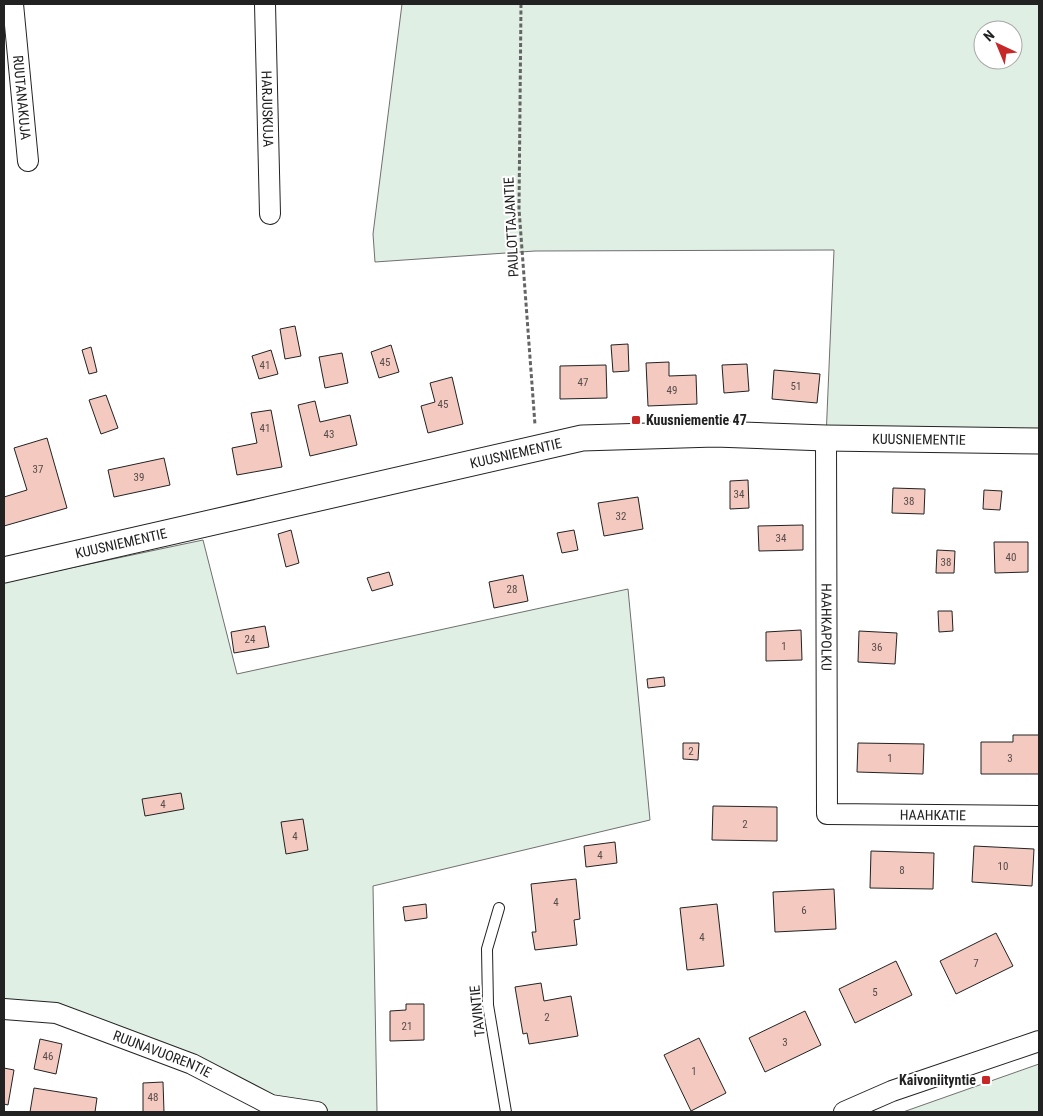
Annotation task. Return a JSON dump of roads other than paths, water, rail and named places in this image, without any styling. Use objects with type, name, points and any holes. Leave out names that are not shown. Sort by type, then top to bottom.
[{"type":"street","name":"RUUTANAKUJA","points":[[13,4],[28,161]]},
{"type":"street","name":"HARJUSKUJA","points":[[265,4],[270,214]]},
{"type":"street","name":"KUUSNIEMENTIE","points":[[4,570],[582,438],[715,434],[826,438],[1039,441]]},
{"type":"street","name":"HAAHKAPOLKU","points":[[826,438],[827,814]]},
{"type":"street","name":"HAAHKATIE","points":[[827,814],[1039,816]]},
{"type":"street","name":"RUUNAVUORENTIE","points":[[4,1009],[56,1013],[192,1064],[271,1105],[317,1112]]},
{"type":"street","points":[[844,1112],[892,1091],[1039,1042]]},
{"type":"lane","name":"TAVINTIE","points":[[499,908],[487,949],[488,1004],[506,1112]]},
{"type":"place","name":"Kuusniementie 47","points":[[636,420]]},
{"type":"place","name":"Kaivoniityntie","points":[[986,1080]]}]
